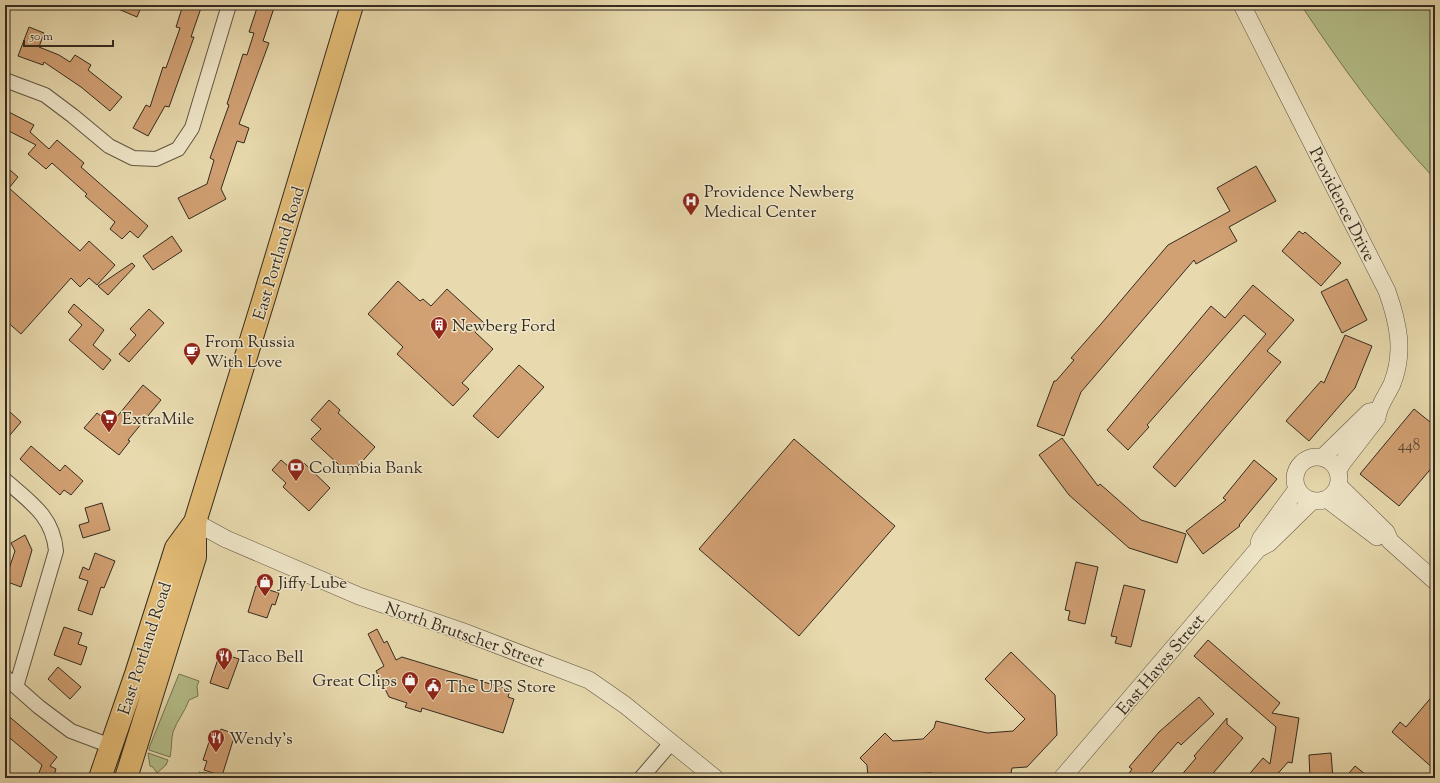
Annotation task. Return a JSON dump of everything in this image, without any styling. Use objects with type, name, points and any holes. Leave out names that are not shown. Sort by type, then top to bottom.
[{"type":"highway","name":"East Portland Road","points":[[126,778],[195,557],[195,522],[352,5]]},
{"type":"highway","name":"East Portland Road","points":[[100,778],[112,746],[176,548],[195,522]]},
{"type":"street","points":[[5,80],[45,95],[109,146],[133,158],[156,159],[178,149],[192,128],[229,5]]},
{"type":"street","name":"Providence Drive","points":[[1242,5],[1387,291],[1396,316],[1400,337],[1399,361],[1395,377],[1387,396],[1378,410],[1377,418],[1343,462],[1339,478]]},
{"type":"street","name":"Providence Drive","points":[[1323,457],[1369,412],[1378,410]]},
{"type":"street","points":[[1390,542],[1380,540],[1347,513],[1320,500],[1302,496],[1297,489],[1295,477],[1300,465],[1310,458],[1323,457],[1329,460],[1339,478],[1386,532],[1390,542],[1435,581]]},
{"type":"street","points":[[1320,500],[1335,494],[1339,478]]},
{"type":"street","points":[[5,480],[40,511],[48,521],[54,535],[56,551],[16,687]]},
{"type":"street","name":"East Hayes Street","points":[[1258,549],[1261,538],[1297,489]]},
{"type":"street","name":"East Hayes Street","points":[[1062,778],[1258,549],[1269,543],[1320,500]]},
{"type":"street","name":"North Brutscher Street","points":[[195,522],[226,539],[359,596],[461,631],[575,673],[605,690],[715,778]]},
{"type":"street","points":[[5,677],[39,707],[71,731],[112,746]]},
{"type":"street","points":[[641,778],[671,743]]},
{"type":"green space","points":[[1301,5],[1435,5],[1435,179],[1398,138],[1364,95]]},
{"type":"green space","points":[[179,674],[199,681],[197,686],[198,696],[189,700],[175,728],[172,735],[170,757],[149,750],[149,748]]},
{"type":"green space","points":[[148,753],[168,760],[166,765],[157,773],[153,767],[150,766]]},
{"type":"green space","points":[[199,772],[203,772],[222,777],[202,778]]},
{"type":"building","points":[[109,5],[142,5],[137,17]]},
{"type":"building","points":[[183,5],[202,5],[191,37],[194,37],[169,107],[165,106],[148,136],[133,128],[146,105],[150,107],[163,67],[166,68],[180,28],[176,27]]},
{"type":"building","points":[[258,5],[275,5],[263,41],[269,43],[239,124],[249,128],[244,143],[237,141],[221,189],[226,199],[189,219],[178,198],[207,184],[214,160],[210,158],[229,105],[227,104],[243,54],[247,55],[254,33],[249,32]]},
{"type":"building","points":[[29,27],[44,33],[39,47],[59,55],[70,62],[75,55],[91,65],[88,70],[122,97],[110,111],[81,87],[44,62],[43,65],[18,56]]},
{"type":"building","points":[[5,110],[34,125],[30,132],[49,149],[57,140],[84,163],[81,167],[148,226],[138,238],[130,231],[122,239],[110,229],[115,222],[85,196],[87,194],[52,163],[46,169],[28,154],[36,145],[5,129]]},
{"type":"building","points":[[1256,166],[1276,201],[1229,227],[1237,241],[1196,264],[1194,260],[1081,392],[1064,436],[1037,426],[1054,381],[1056,381],[1074,360],[1071,358],[1168,245],[1230,211],[1217,188]]},
{"type":"building","points":[[10,170],[18,177],[9,188],[80,251],[89,241],[115,265],[97,285],[89,278],[80,287],[71,278],[21,334],[5,320],[5,175]]},
{"type":"building","points":[[1299,231],[1303,234],[1305,232],[1341,263],[1321,286],[1282,251]]},
{"type":"building","points":[[172,236],[182,251],[153,270],[143,256]]},
{"type":"building","points":[[132,263],[135,266],[108,295],[98,286]]},
{"type":"building","points":[[1347,279],[1367,320],[1342,333],[1321,292]]},
{"type":"building","name":"Newberg Ford","points":[[398,281],[420,301],[423,299],[431,306],[447,289],[484,323],[475,332],[493,349],[462,383],[469,389],[453,406],[397,354],[403,347],[368,314]]},
{"type":"building","points":[[1253,285],[1294,320],[1267,351],[1281,362],[1175,487],[1153,467],[1266,334],[1244,315],[1147,425],[1149,427],[1128,450],[1107,430],[1211,306],[1225,318]]},
{"type":"building","points":[[74,304],[104,330],[93,345],[111,360],[103,370],[69,340],[82,325],[68,312]]},
{"type":"building","points":[[149,309],[164,323],[129,362],[119,354],[136,335],[130,329]]},
{"type":"building","points":[[1345,335],[1372,346],[1355,388],[1309,441],[1286,421],[1321,381],[1324,383]]},
{"type":"building","points":[[519,365],[544,387],[498,438],[473,416]]},
{"type":"building","points":[[143,385],[161,400],[128,440],[130,441],[119,455],[84,428],[97,413],[111,424]]},
{"type":"building","points":[[329,400],[340,410],[338,413],[375,447],[350,475],[311,439],[321,429],[311,420]]},
{"type":"building","points":[[1414,409],[1435,426],[1435,464],[1399,506],[1360,474]]},
{"type":"building","points":[[10,412],[21,422],[5,441],[5,417]]},
{"type":"building","points":[[1062,438],[1098,486],[1100,484],[1141,520],[1186,534],[1177,563],[1129,548],[1069,495],[1039,455]]},
{"type":"building","points":[[794,439],[895,526],[799,636],[699,549]]},
{"type":"building","points":[[31,446],[60,471],[65,465],[83,481],[71,495],[64,490],[60,495],[20,459]]},
{"type":"building","points":[[281,460],[295,472],[304,463],[330,488],[309,511],[283,487],[286,483],[272,470]]},
{"type":"building","points":[[1254,460],[1277,479],[1239,525],[1240,526],[1203,554],[1186,531],[1226,500],[1223,498]]},
{"type":"building","points":[[102,503],[110,530],[83,538],[79,525],[89,522],[85,508]]},
{"type":"building","points":[[25,535],[32,550],[21,587],[5,581],[15,551],[11,543]]},
{"type":"building","points":[[95,553],[115,561],[104,588],[101,587],[92,615],[78,610],[88,581],[79,578],[83,567],[89,570]]},
{"type":"building","points":[[1076,562],[1098,567],[1085,624],[1068,620],[1070,611],[1065,610]]},
{"type":"building","points":[[1124,585],[1145,590],[1131,647],[1115,643],[1117,637],[1111,636]]},
{"type":"building","name":"Jiffy Lube","points":[[256,586],[279,593],[275,605],[272,604],[267,618],[248,612]]},
{"type":"building","points":[[64,627],[82,633],[78,644],[87,647],[81,665],[54,655]]},
{"type":"building","points":[[377,629],[384,643],[387,641],[396,660],[402,657],[510,690],[508,697],[514,699],[503,733],[422,708],[421,712],[405,707],[407,703],[389,697],[376,671],[384,666],[368,634]]},
{"type":"building","points":[[1208,640],[1280,703],[1272,713],[1299,718],[1292,763],[1288,762],[1274,778],[1246,778],[1263,758],[1270,764],[1276,727],[1194,656]]},
{"type":"building","points":[[1011,652],[1055,695],[1057,735],[1027,767],[1012,768],[1010,778],[932,778],[932,773],[907,774],[903,778],[868,778],[867,765],[860,758],[885,733],[893,741],[923,739],[934,728],[936,721],[987,733],[1013,731],[1025,719],[985,679]]},
{"type":"building","name":"Taco Bell","points":[[220,653],[239,659],[228,689],[210,683]]},
{"type":"building","points":[[58,667],[81,687],[70,699],[48,679]]},
{"type":"building","points":[[1435,693],[1435,770],[1392,732],[1400,722],[1406,727]]},
{"type":"building","points":[[1199,697],[1214,714],[1181,745],[1178,742],[1147,778],[1126,778],[1132,769],[1129,767],[1159,732]]},
{"type":"building","points":[[5,713],[57,757],[50,766],[56,769],[53,778],[37,778],[42,765],[5,734]]},
{"type":"building","points":[[1227,718],[1227,724],[1243,738],[1209,778],[1179,778],[1196,758],[1194,756]]},
{"type":"building","name":"Wendy's","points":[[221,729],[235,734],[222,776],[204,770],[207,761],[203,760],[212,733],[219,735]]},
{"type":"building","points":[[1331,753],[1333,778],[1310,778],[1309,755]]},
{"type":"building","points":[[1355,766],[1370,778],[1345,778]]},
{"type":"place","name":"Providence Newberg Medical Center","points":[[691,216]]},
{"type":"place","name":"Newberg Ford","points":[[439,340]]},
{"type":"place","name":"From Russia With Love","points":[[192,366]]},
{"type":"place","name":"ExtraMile","points":[[109,433]]},
{"type":"place","name":"Columbia Bank","points":[[296,482]]},
{"type":"place","name":"Jiffy Lube","points":[[265,597]]},
{"type":"place","name":"Taco Bell","points":[[224,671]]},
{"type":"place","name":"Great Clips","points":[[410,695]]},
{"type":"place","name":"The UPS Store","points":[[433,701]]},
{"type":"place","name":"Wendy's","points":[[216,753]]}]
